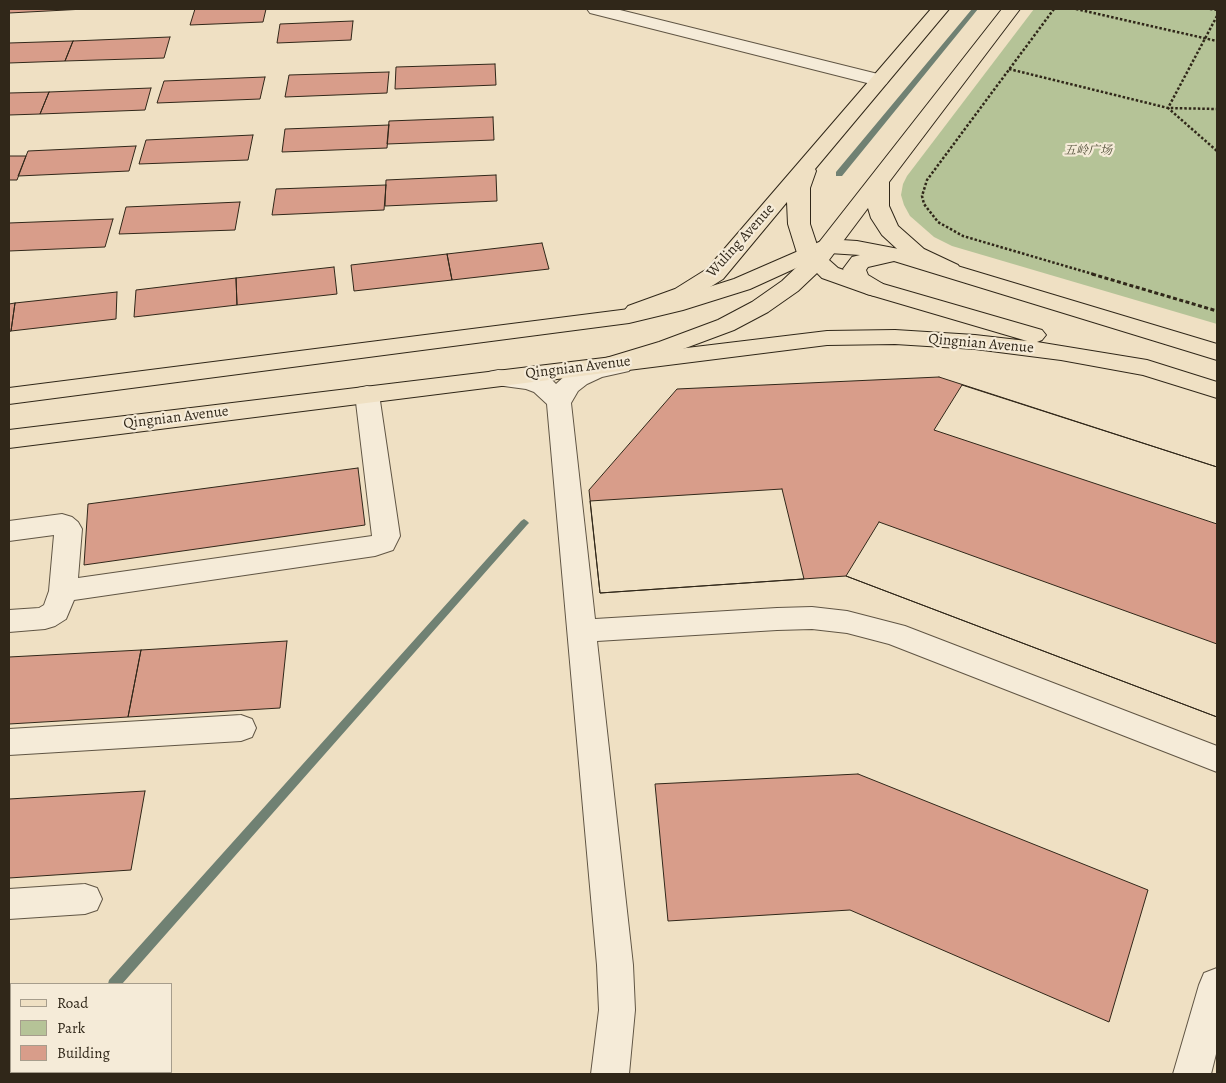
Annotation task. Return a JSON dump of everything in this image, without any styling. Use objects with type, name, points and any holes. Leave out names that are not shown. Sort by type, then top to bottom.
[{"type":"main road","name":"Wuling Avenue","points":[[595,321],[660,303],[683,294],[716,274],[940,9]]},
{"type":"main road","points":[[615,363],[667,347],[726,325],[760,308],[790,286],[885,172],[1011,9]]},
{"type":"main road","name":"Wuling Avenue","points":[[815,157],[804,175],[799,188],[798,204],[799,224],[817,253]]},
{"type":"main road","points":[[885,172],[879,182],[878,206],[882,218],[890,230],[916,254],[955,273],[978,280]]},
{"type":"main road","name":"Qingnian Avenue","points":[[817,253],[857,248],[896,255],[1217,352]]},
{"type":"main road","points":[[817,253],[830,273],[875,289]]},
{"type":"main road","points":[[9,396],[629,316],[684,303],[742,284],[817,253]]},
{"type":"main road","name":"Qingnian Avenue","points":[[896,255],[860,262],[854,269],[859,279],[875,289],[1217,390]]},
{"type":"main road","name":"Qingnian Avenue","points":[[9,439],[827,338],[895,337],[975,342],[1061,352],[1147,368]]},
{"type":"street","points":[[596,9],[880,80]]},
{"type":"street","points":[[610,1074],[617,1010],[615,965],[559,403],[569,385],[578,378],[596,371],[656,358]]},
{"type":"street","points":[[498,378],[530,381],[543,386],[559,403]]},
{"type":"street","points":[[63,591],[365,548],[383,543],[386,536],[367,394]]},
{"type":"street","points":[[9,531],[66,525],[68,528],[63,591],[52,616],[9,621]]},
{"type":"street","points":[[582,630],[777,619],[812,618],[847,622],[895,634],[1217,759]]},
{"type":"street","points":[[9,742],[241,728]]},
{"type":"street","points":[[9,904],[85,899]]},
{"type":"street","points":[[1192,1074],[1217,985]]},
{"type":"path","points":[[1054,9],[927,180],[922,196],[929,213],[949,230],[970,239],[1217,311]]},
{"type":"path","points":[[1076,9],[1217,41]]},
{"type":"path","points":[[1210,9],[1217,10]]},
{"type":"path","points":[[1168,108],[1217,16]]},
{"type":"path","points":[[1009,70],[1168,108],[1217,109]]},
{"type":"path","points":[[1168,108],[1217,151]]},
{"type":"green space","name":"五岭广场","points":[[1034,9],[1217,9],[1217,324],[952,246],[934,237],[910,216],[901,195],[907,176]]},
{"type":"building","points":[[9,9],[85,9],[9,13]]},
{"type":"building","points":[[195,9],[266,9],[263,22],[190,25]]},
{"type":"building","points":[[353,21],[351,40],[277,43],[280,24]]},
{"type":"building","points":[[170,37],[164,58],[65,61],[73,41]]},
{"type":"building","points":[[73,41],[65,61],[9,63],[9,43]]},
{"type":"building","points":[[495,64],[496,85],[395,89],[396,67]]},
{"type":"building","points":[[389,72],[387,93],[285,97],[289,75]]},
{"type":"building","points":[[265,77],[260,99],[157,103],[164,81]]},
{"type":"building","points":[[151,88],[145,110],[40,114],[49,92]]},
{"type":"building","points":[[49,92],[40,114],[9,115],[9,93]]},
{"type":"building","points":[[493,117],[494,140],[387,144],[389,121]]},
{"type":"building","points":[[389,125],[387,148],[282,152],[285,129]]},
{"type":"building","points":[[253,135],[248,160],[139,164],[146,140]]},
{"type":"building","points":[[136,146],[129,171],[18,176],[28,151]]},
{"type":"building","points":[[9,156],[26,156],[17,180],[9,180]]},
{"type":"building","points":[[496,175],[497,201],[385,206],[386,180]]},
{"type":"building","points":[[386,185],[384,210],[272,215],[276,189]]},
{"type":"building","points":[[240,202],[235,230],[119,234],[126,207]]},
{"type":"building","points":[[113,219],[105,247],[9,251],[9,223]]},
{"type":"building","points":[[542,243],[549,269],[452,280],[447,254]]},
{"type":"building","points":[[447,254],[452,280],[354,291],[351,265]]},
{"type":"building","points":[[334,267],[337,294],[237,305],[236,278]]},
{"type":"building","points":[[236,278],[237,305],[134,317],[136,290]]},
{"type":"building","points":[[117,292],[116,319],[11,331],[15,303]]},
{"type":"building","points":[[15,303],[11,331],[9,332],[9,304]]},
{"type":"building","points":[[939,377],[1217,467],[1217,717],[846,576],[600,593],[589,490],[677,389]]},
{"type":"building","points":[[962,385],[1217,467],[1217,524],[934,430]]},
{"type":"building","points":[[358,468],[365,525],[84,565],[88,504]]},
{"type":"building","points":[[782,489],[804,579],[600,593],[590,501]]},
{"type":"building","points":[[879,522],[1217,644],[1217,717],[846,576]]},
{"type":"building","points":[[287,641],[280,708],[128,717],[141,650]]},
{"type":"building","points":[[141,650],[128,717],[9,724],[9,657]]},
{"type":"building","points":[[858,774],[1148,890],[1109,1022],[850,910],[668,921],[655,784]]},
{"type":"building","points":[[145,791],[131,870],[9,878],[9,799]]},
{"type":"waterway","points":[[839,174],[975,9]]},
{"type":"waterway","points":[[115,983],[524,523]]}]
